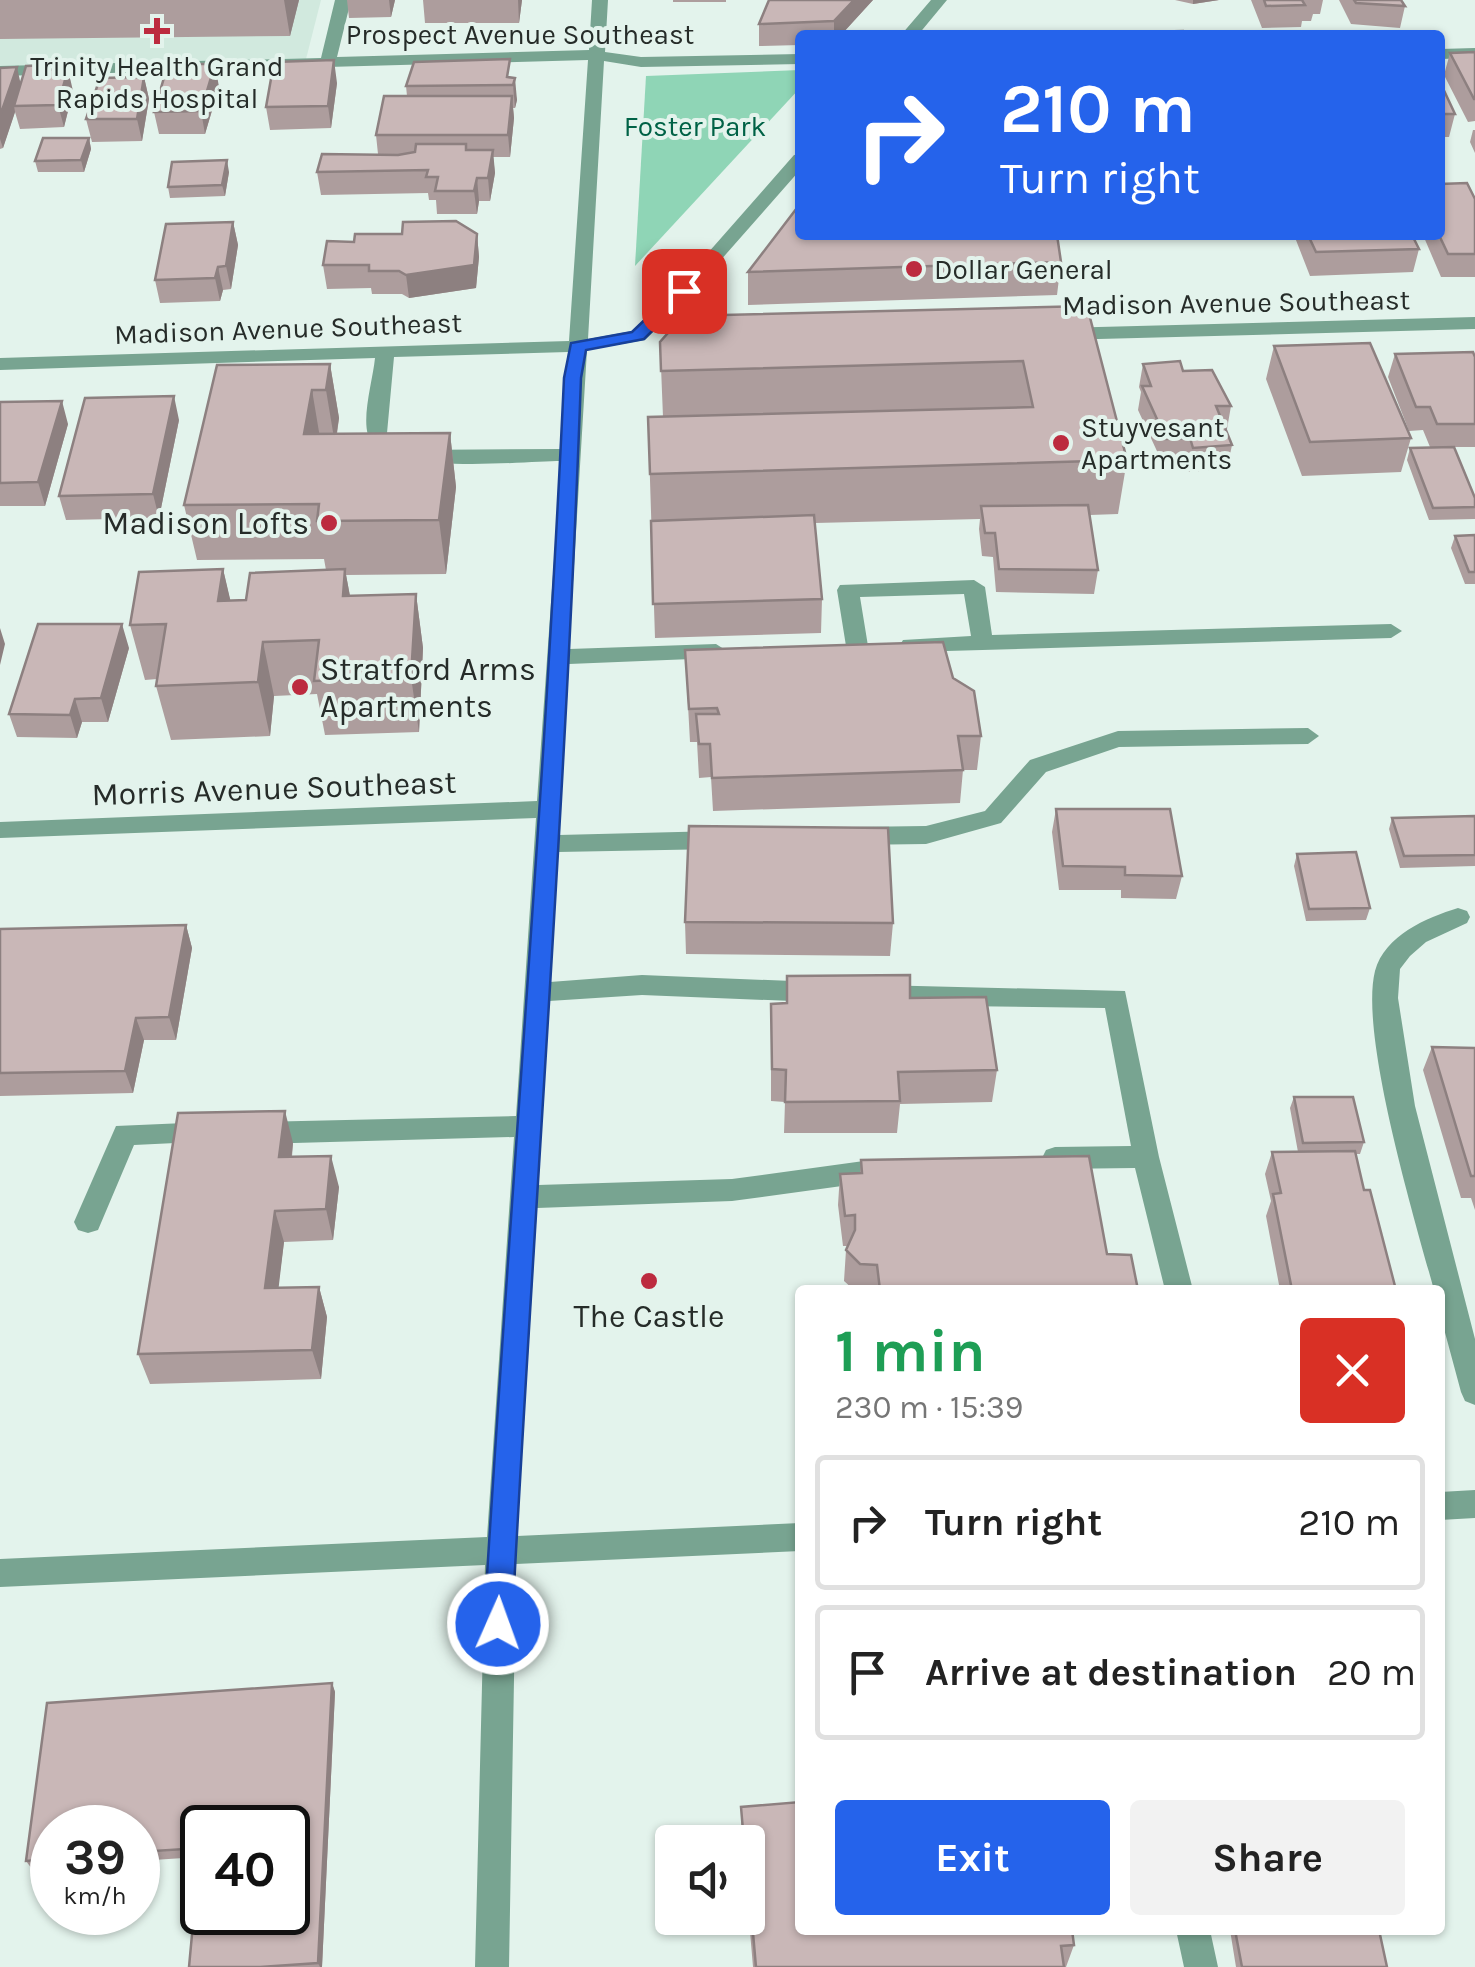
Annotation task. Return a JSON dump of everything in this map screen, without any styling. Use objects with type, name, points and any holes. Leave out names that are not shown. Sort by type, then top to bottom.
[{"type":"street","points":[[328,62],[343,0]]},
{"type":"street","points":[[492,1967],[501,1552],[600,0]]},
{"type":"street","points":[[913,30],[939,0]]},
{"type":"street","points":[[1445,54],[1475,53]]},
{"type":"street","name":"Prospect Avenue Southeast","points":[[0,71],[596,55],[640,62],[795,59]]},
{"type":"street","points":[[638,336],[684,291],[795,165]]},
{"type":"street","name":"Madison Avenue Southeast","points":[[1036,335],[1475,324]]},
{"type":"street","points":[[638,336],[672,338]]},
{"type":"street","name":"Madison Avenue Southeast","points":[[0,364],[578,346],[638,336]]},
{"type":"street","points":[[385,352],[377,433],[385,447],[408,456],[569,454]]},
{"type":"street","points":[[983,644],[974,587],[848,590],[866,646],[983,644],[1391,632]]},
{"type":"street","points":[[561,657],[748,650]]},
{"type":"street","points":[[837,837],[926,834],[993,818],[1038,766],[1118,738],[1308,736]]},
{"type":"street","name":"Morris Avenue Southeast","points":[[0,830],[551,810]]},
{"type":"street","points":[[548,844],[746,839]]},
{"type":"street","points":[[1458,917],[1407,938],[1386,972],[1384,1011],[1394,1072],[1475,1392]]},
{"type":"street","points":[[538,992],[642,985],[850,994],[1116,998],[1146,1156],[1179,1285]]},
{"type":"street","points":[[88,1222],[125,1134],[528,1126]]},
{"type":"street","points":[[1027,1158],[1146,1156]]},
{"type":"street","points":[[522,1197],[732,1190],[890,1167]]},
{"type":"street","points":[[0,1573],[795,1537]]},
{"type":"street","points":[[1195,1935],[1201,1967]]},
{"type":"shaded area","name":"Trinity Health Grand Rapids Hospital","points":[[0,0],[321,0],[305,63],[0,71]]},
{"type":"green space","name":"Foster Park","points":[[795,70],[795,93],[635,266],[646,76]]},
{"type":"building","points":[[769,0],[854,0],[834,21],[759,24]]},
{"type":"building","points":[[1264,0],[1302,0],[1305,5],[1266,6]]},
{"type":"building","points":[[1354,0],[1401,0],[1405,6],[1356,3]]},
{"type":"building","points":[[1475,52],[1475,99],[1474,99],[1450,53]]},
{"type":"building","points":[[510,59],[507,77],[515,78],[513,85],[406,86],[414,62]]},
{"type":"building","points":[[334,60],[328,106],[266,107],[274,62]]},
{"type":"building","points":[[168,64],[215,64],[201,111],[154,112]]},
{"type":"building","points":[[49,65],[47,70],[68,69],[58,105],[14,106],[26,66]]},
{"type":"building","points":[[17,67],[0,116],[0,68]]},
{"type":"building","points":[[144,77],[137,119],[86,119],[100,78]]},
{"type":"building","points":[[1445,93],[1455,114],[1445,114]]},
{"type":"building","points":[[384,96],[512,96],[508,135],[376,135]]},
{"type":"building","points":[[43,138],[89,138],[81,160],[35,161]]},
{"type":"building","points":[[416,144],[466,144],[466,150],[493,150],[488,178],[477,178],[474,191],[435,191],[438,177],[426,177],[428,170],[317,172],[322,154],[398,155],[415,152]]},
{"type":"building","points":[[227,160],[222,185],[168,187],[172,162]]},
{"type":"building","points":[[1467,183],[1475,199],[1475,254],[1448,254],[1441,240],[1445,240],[1445,184]]},
{"type":"building","points":[[795,211],[795,240],[1058,240],[1061,262],[748,272]]},
{"type":"building","points":[[456,221],[477,234],[474,265],[406,275],[399,271],[369,271],[369,265],[323,265],[327,241],[354,242],[355,234],[402,234],[403,222]]},
{"type":"building","points":[[233,222],[226,266],[218,267],[215,278],[155,280],[166,224]]},
{"type":"building","points":[[1310,240],[1414,240],[1419,249],[1316,252]]},
{"type":"building","points":[[1087,306],[1127,460],[650,474],[648,417],[1033,407],[1023,361],[661,371],[660,342],[683,316]]},
{"type":"building","points":[[1370,343],[1411,438],[1310,442],[1274,346]]},
{"type":"building","points":[[1473,352],[1475,424],[1437,424],[1430,407],[1416,407],[1395,354]]},
{"type":"building","points":[[1180,361],[1183,371],[1212,370],[1231,406],[1216,406],[1232,445],[1193,448],[1190,438],[1166,439],[1142,386],[1151,386],[1143,364]]},
{"type":"building","points":[[330,364],[326,390],[312,390],[304,434],[450,433],[439,520],[317,521],[319,504],[184,505],[217,365]]},
{"type":"building","points":[[174,396],[153,494],[59,496],[85,398]]},
{"type":"building","points":[[62,401],[38,482],[0,483],[0,402]]},
{"type":"building","points":[[1454,447],[1475,507],[1433,508],[1410,448]]},
{"type":"building","points":[[1088,505],[1098,570],[999,569],[995,533],[985,533],[981,506]]},
{"type":"building","points":[[814,515],[822,599],[653,604],[651,521]]},
{"type":"building","points":[[1475,535],[1475,572],[1469,572],[1455,536]]},
{"type":"building","points":[[223,569],[218,601],[246,600],[250,573],[345,569],[343,596],[416,594],[411,677],[314,681],[319,640],[263,642],[258,682],[156,686],[166,624],[130,625],[139,572]]},
{"type":"building","points":[[38,624],[122,624],[101,698],[75,699],[70,715],[9,714]]},
{"type":"building","points":[[943,642],[953,678],[974,691],[981,736],[958,736],[963,770],[712,778],[710,744],[699,744],[696,714],[719,714],[717,708],[689,709],[685,650]]},
{"type":"building","points":[[1056,809],[1170,809],[1182,876],[1125,875],[1125,867],[1063,866]]},
{"type":"building","points":[[1475,816],[1475,855],[1404,856],[1392,818]]},
{"type":"building","points":[[689,826],[888,828],[893,923],[685,922]]},
{"type":"building","points":[[1356,852],[1370,908],[1309,909],[1297,854]]},
{"type":"building","points":[[186,925],[169,1017],[136,1018],[125,1071],[0,1073],[0,929]]},
{"type":"building","points":[[910,975],[910,998],[986,997],[997,1070],[898,1072],[900,1101],[785,1102],[786,1070],[772,1069],[771,1004],[787,1003],[787,976]]},
{"type":"building","points":[[1432,1047],[1475,1048],[1475,1176],[1471,1176]]},
{"type":"building","points":[[1294,1097],[1353,1097],[1364,1142],[1303,1143]]},
{"type":"building","points":[[285,1111],[279,1157],[331,1156],[326,1209],[275,1211],[265,1288],[319,1287],[312,1350],[138,1354],[178,1113]]},
{"type":"building","points":[[1355,1151],[1364,1190],[1370,1190],[1395,1285],[1291,1285],[1273,1194],[1281,1193],[1272,1152]]},
{"type":"building","points":[[1089,1156],[1107,1254],[1131,1255],[1137,1285],[879,1285],[877,1265],[860,1264],[846,1250],[855,1230],[855,1215],[845,1216],[840,1174],[862,1173],[861,1160]]},
{"type":"building","points":[[332,1683],[318,1963],[189,1967],[192,1935],[310,1935],[310,1805],[180,1805],[180,1849],[160,1851],[160,1805],[33,1805],[47,1703]]},
{"type":"building","points":[[795,1802],[795,1935],[1073,1935],[1074,1945],[1061,1946],[1064,1967],[756,1967],[753,1935],[765,1935],[765,1825],[743,1825],[741,1807]]},
{"type":"building","points":[[1236,1935],[1380,1935],[1387,1967],[1242,1967]]},
{"type":"place","name":"Trinity Health Grand Rapids Hospital","points":[[157,31]]},
{"type":"place","name":"Dollar General","points":[[914,269]]},
{"type":"place","name":"Stuyvesant Apartments","points":[[1061,443]]},
{"type":"place","name":"Madison Lofts","points":[[329,523]]},
{"type":"place","name":"Stratford Arms Apartments","points":[[300,687]]},
{"type":"place","name":"The Castle","points":[[649,1281]]},
{"type":"route","points":[[498,1624],[522,1197],[561,657],[572,378],[578,346],[638,336],[684,291]]}]
